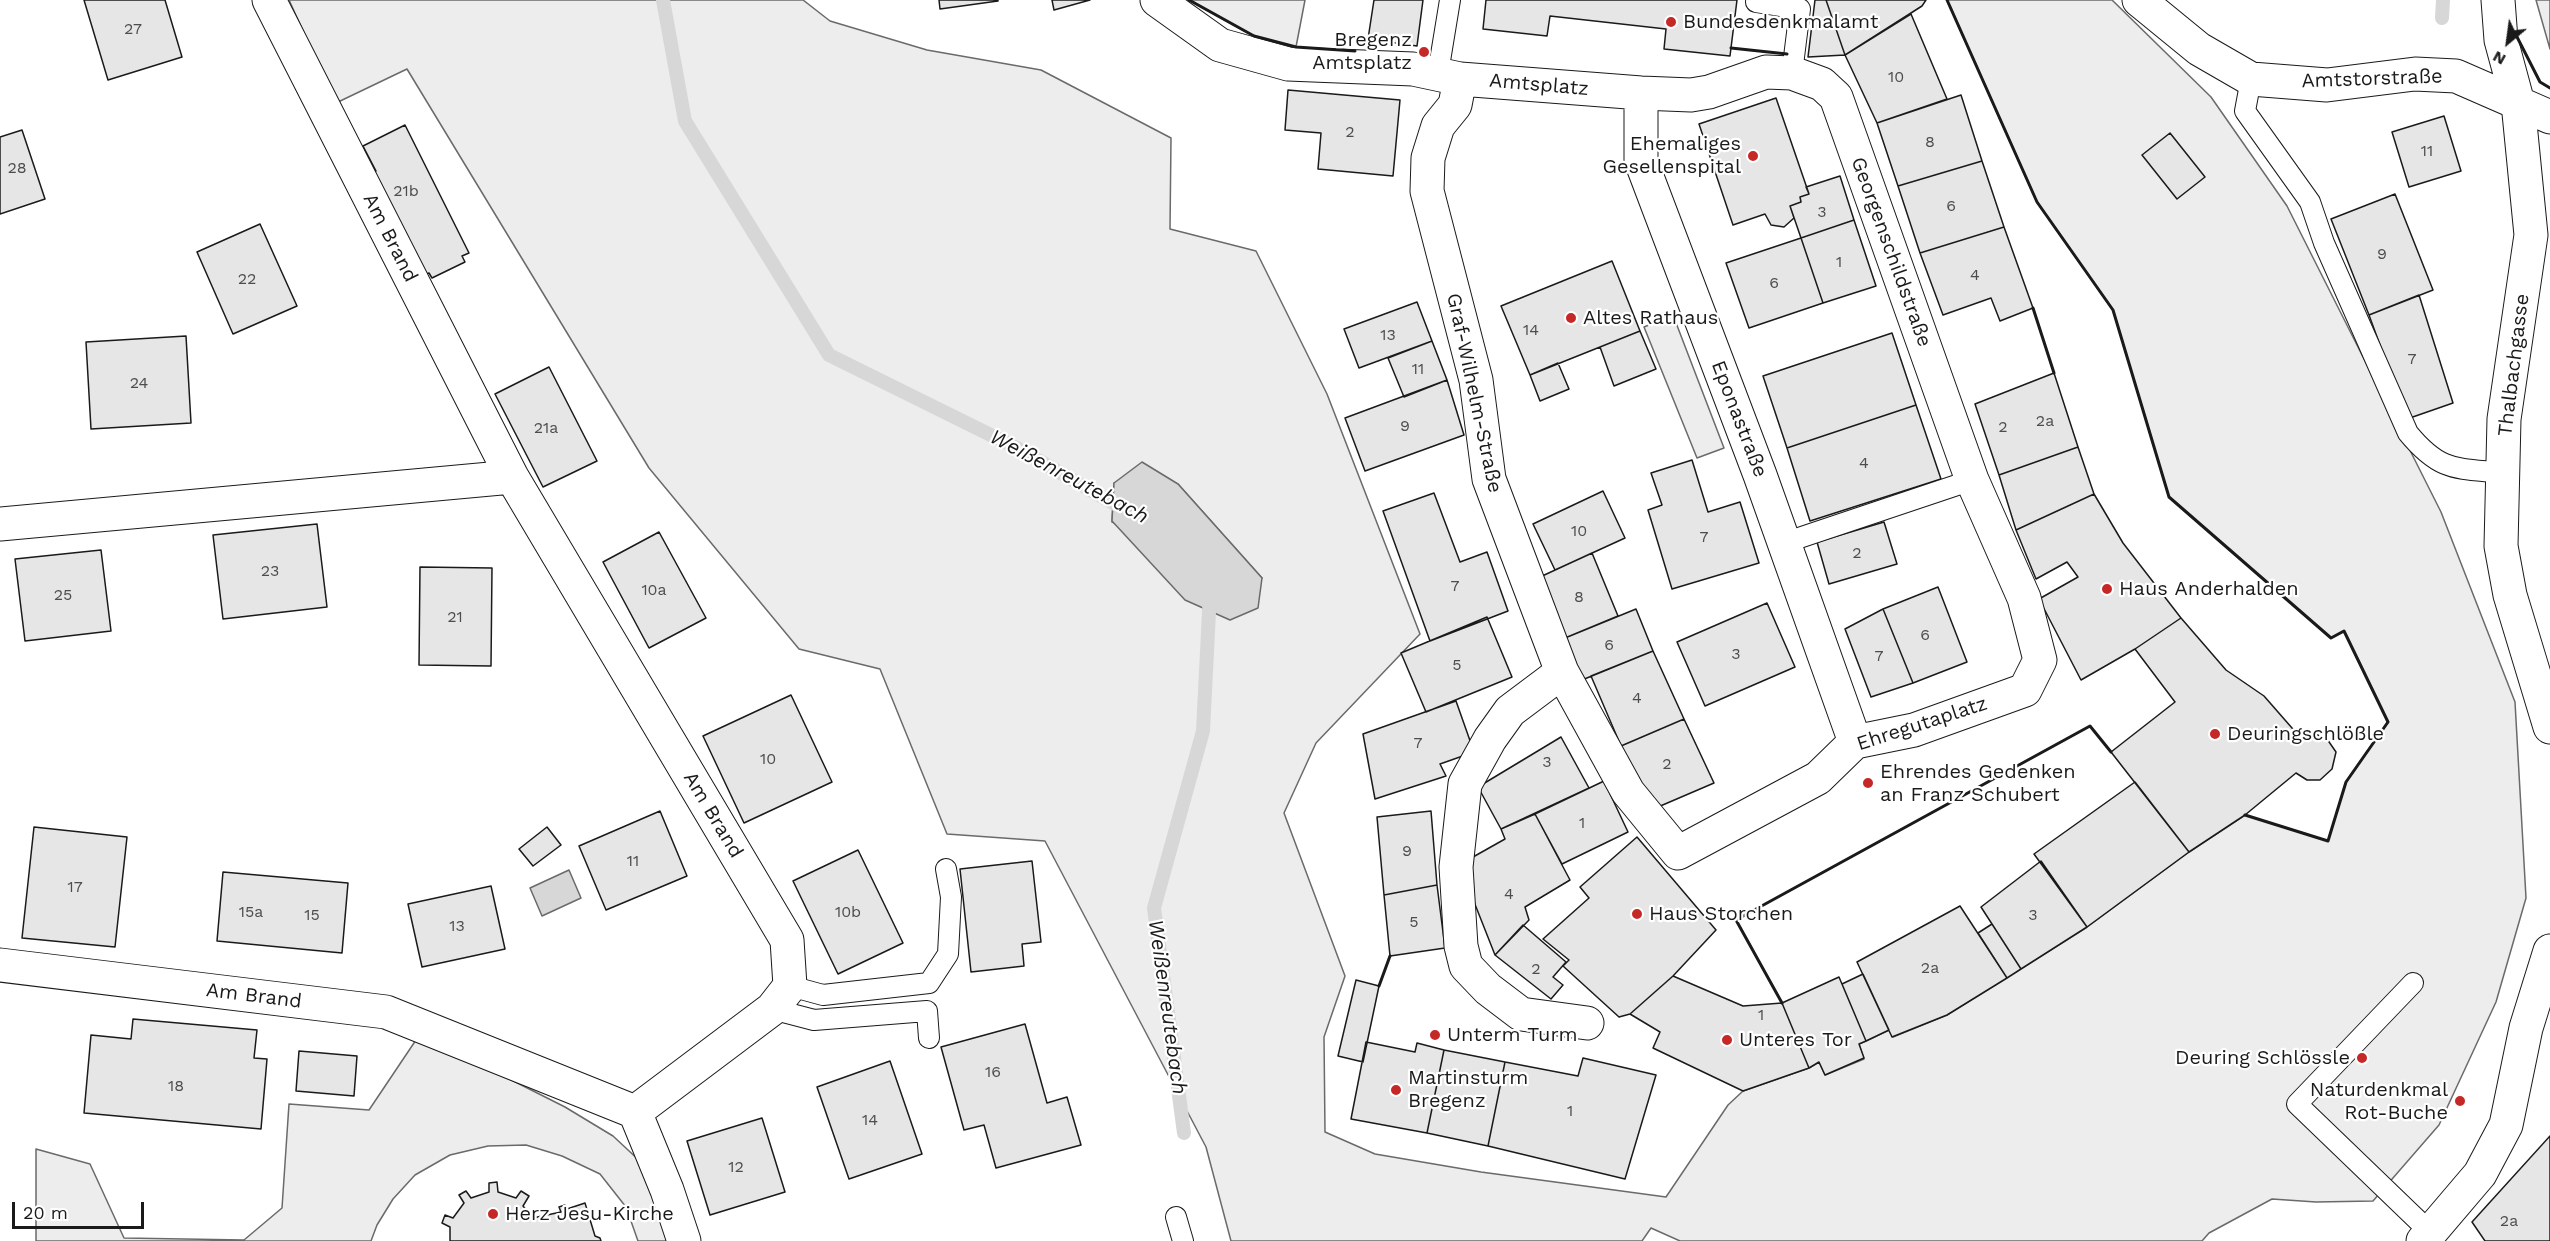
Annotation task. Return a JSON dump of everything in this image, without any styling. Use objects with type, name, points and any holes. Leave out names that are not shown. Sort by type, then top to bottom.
[{"type":"street","name":"Am Brand","points":[[269,0],[512,477],[787,940],[781,997]]},
{"type":"street","points":[[1157,0],[1220,45],[1288,64],[1413,69],[1449,76]]},
{"type":"street","name":"Amtstorstraße","points":[[2139,0],[2199,49],[2251,78],[2327,85],[2415,74],[2456,76],[2550,117]]},
{"type":"street","name":"Thalbachgasse","points":[[2498,0],[2501,40],[2518,103],[2531,235],[2504,420],[2501,546],[2510,595],[2550,727]]},
{"type":"street","name":"Georgenschildstraße","points":[[1641,93],[1691,95],[1709,92],[1767,72],[1792,73],[1822,84],[1836,97],[1972,480],[2024,598]]},
{"type":"street","name":"Amtsplatz","points":[[1449,76],[1641,93]]},
{"type":"street","name":"Graf-Wilhelm-Straße","points":[[1449,76],[1455,105],[1438,126],[1428,158],[1427,191],[1476,380],[1489,479],[1562,672],[1628,792],[1678,853]]},
{"type":"street","name":"Eponastraße","points":[[1641,93],[1641,160],[1784,543],[1855,742]]},
{"type":"street","points":[[0,524],[512,477]]},
{"type":"street","name":"Ehregutaplatz","points":[[1678,853],[1818,778],[1855,742],[1914,730],[2025,690],[2040,660],[2024,598]]},
{"type":"street","points":[[1562,672],[1510,711],[1490,739],[1465,784],[1456,878],[1461,946],[1466,966],[1488,989],[1521,1014],[1587,1023]]},
{"type":"street","points":[[2427,1237],[2480,1174],[2506,1125],[2526,1028],[2550,951]]},
{"type":"street","name":"Am Brand","points":[[0,965],[386,1012],[634,1112]]},
{"type":"street","points":[[684,1241],[667,1190],[634,1112],[781,997]]},
{"type":"lane","points":[[1449,76],[1450,0]]},
{"type":"lane","points":[[1756,2],[1800,9],[1792,73]]},
{"type":"lane","points":[[2251,78],[2245,111],[2310,201],[2324,243],[2408,434],[2422,450],[2445,466],[2504,473]]},
{"type":"lane","points":[[1784,543],[1972,480]]},
{"type":"lane","points":[[781,997],[823,995],[929,983],[948,954],[951,897],[946,868]]},
{"type":"lane","points":[[2413,983],[2297,1104],[2427,1237]]},
{"type":"lane","points":[[781,997],[814,1020],[927,1011],[929,1038]]},
{"type":"lane","points":[[1176,1217],[1183,1241]]},
{"type":"shaded area","points":[[289,0],[803,0],[830,21],[927,50],[1041,70],[1171,138],[1170,229],[1256,251],[1327,394],[1420,634],[1316,743],[1284,813],[1345,976],[1324,1037],[1325,1132],[1375,1154],[1481,1172],[1666,1197],[1728,1105],[1743,1091],[1809,1068],[1819,1062],[1825,1075],[1864,1059],[1859,1044],[1889,1030],[1893,1037],[1947,1015],[2087,927],[2189,852],[2245,815],[2328,841],[2346,782],[2388,722],[2344,631],[2331,638],[2169,497],[2113,310],[2037,202],[1947,0],[2112,0],[2211,97],[2287,206],[2441,512],[2515,702],[2526,898],[2496,1002],[2439,1125],[2373,1201],[2316,1202],[2272,1199],[2209,1233],[2202,1241],[1680,1241],[1651,1228],[1642,1241],[1231,1241],[1206,1147],[1045,841],[947,834],[880,669],[799,649],[649,468],[407,69],[336,103]],"holes":[[[1114,483],[1178,484],[1262,578],[1112,522]]]},
{"type":"shaded area","points":[[1189,0],[1305,0],[1296,47],[1254,36]]},
{"type":"shaded area","points":[[2536,0],[2550,0],[2550,49]]},
{"type":"shaded area","points":[[1673,315],[1724,448],[1697,458],[1644,327]]},
{"type":"shaded area","points":[[1142,462],[1178,484],[1262,578],[1258,608],[1230,620],[1185,600],[1112,521],[1114,483]]},
{"type":"shaded area","points":[[569,870],[581,898],[542,916],[530,888]]},
{"type":"shaded area","points":[[420,1034],[565,1107],[613,1136],[643,1164],[674,1241],[638,1241],[626,1207],[600,1174],[562,1156],[526,1145],[488,1146],[450,1155],[415,1175],[393,1199],[377,1225],[371,1241],[36,1241],[36,1149],[90,1164],[124,1238],[244,1240],[282,1208],[289,1104],[369,1110]]},
{"type":"building","points":[[84,0],[165,0],[182,57],[108,80]]},
{"type":"building","points":[[939,0],[998,0],[998,1],[940,9]]},
{"type":"building","points":[[1052,0],[1090,0],[1054,10]]},
{"type":"building","points":[[1374,0],[1423,0],[1417,46],[1368,39]]},
{"type":"building","name":"Bundesdenkmalamt","points":[[1486,0],[1737,0],[1730,56],[1664,49],[1666,29],[1550,16],[1547,36],[1483,29]]},
{"type":"building","points":[[1815,0],[1826,0],[1845,55],[1808,57]]},
{"type":"building","points":[[1826,0],[1926,0],[1922,6],[1845,55]]},
{"type":"building","points":[[1911,14],[1947,99],[1877,123],[1845,55]]},
{"type":"building","points":[[1288,90],[1400,100],[1393,176],[1318,169],[1321,133],[1285,130]]},
{"type":"building","points":[[1961,95],[1982,161],[1898,186],[1877,123]]},
{"type":"building","name":"Ehemaliges Gesellenspital","points":[[1776,98],[1809,194],[1800,197],[1801,202],[1790,206],[1794,218],[1784,227],[1771,225],[1765,214],[1733,225],[1699,124]]},
{"type":"building","points":[[2444,116],[2461,171],[2409,187],[2392,132]]},
{"type":"building","points":[[405,125],[469,253],[462,256],[465,262],[432,278],[429,273],[426,274],[368,175],[376,171],[363,146]]},
{"type":"building","points":[[22,130],[45,199],[0,214],[0,137]]},
{"type":"building","points":[[2170,133],[2205,177],[2177,199],[2142,155]]},
{"type":"building","points":[[1982,161],[2004,227],[1920,253],[1898,186]]},
{"type":"building","points":[[1840,176],[1854,220],[1801,238],[1790,206],[1801,202],[1800,197],[1809,194],[1806,187]]},
{"type":"building","points":[[2395,194],[2433,290],[2369,315],[2331,219]]},
{"type":"building","points":[[1854,220],[1876,286],[1823,303],[1801,238]]},
{"type":"building","points":[[260,224],[297,306],[233,334],[197,252]]},
{"type":"building","points":[[2004,227],[2033,308],[2000,321],[1991,298],[1943,315],[1920,253]]},
{"type":"building","points":[[1801,238],[1823,303],[1749,328],[1726,263]]},
{"type":"building","name":"Altes Rathaus","points":[[1612,261],[1640,331],[1530,375],[1501,306]]},
{"type":"building","points":[[2419,295],[2453,403],[2407,419],[2369,315]]},
{"type":"building","points":[[1417,302],[1432,341],[1359,368],[1344,329]]},
{"type":"building","points":[[1640,331],[1656,369],[1614,386],[1600,347]]},
{"type":"building","points":[[1892,333],[1916,405],[1787,448],[1763,376]]},
{"type":"building","points":[[186,336],[191,423],[91,429],[86,342]]},
{"type":"building","points":[[1432,341],[1447,380],[1404,397],[1388,358]]},
{"type":"building","points":[[1558,363],[1569,389],[1540,401],[1530,375]]},
{"type":"building","points":[[549,367],[597,461],[543,487],[495,394]]},
{"type":"building","points":[[2054,373],[2078,447],[1999,475],[1975,404]]},
{"type":"building","points":[[1447,380],[1464,435],[1365,471],[1345,418]]},
{"type":"building","points":[[1916,405],[1941,479],[1810,521],[1787,448]]},
{"type":"building","points":[[2078,447],[2094,494],[2016,530],[1999,475]]},
{"type":"building","points":[[1692,460],[1708,512],[1740,502],[1759,563],[1672,589],[1648,510],[1662,505],[1651,473]]},
{"type":"building","points":[[1603,491],[1625,538],[1555,570],[1533,524]]},
{"type":"building","points":[[1434,493],[1460,562],[1487,552],[1508,611],[1430,641],[1383,511]]},
{"type":"building","name":"Haus Anderhalden","points":[[2094,494],[2123,543],[2181,618],[2135,649],[2081,680],[2039,599],[2078,577],[2067,562],[2036,579],[2016,530]]},
{"type":"building","points":[[1884,522],[1897,564],[1829,584],[1817,542]]},
{"type":"building","points":[[317,524],[327,607],[223,619],[213,535]]},
{"type":"building","points":[[659,532],[706,618],[649,648],[603,562]]},
{"type":"building","points":[[101,550],[111,631],[25,641],[15,559]]},
{"type":"building","points":[[1592,553],[1618,616],[1565,638],[1540,577]]},
{"type":"building","points":[[420,567],[492,568],[491,666],[419,665]]},
{"type":"building","points":[[1938,587],[1967,662],[1913,683],[1883,609]]},
{"type":"building","points":[[1767,603],[1795,667],[1705,706],[1677,642]]},
{"type":"building","points":[[1636,609],[1653,651],[1582,680],[1565,638]]},
{"type":"building","points":[[1883,609],[1913,683],[1871,697],[1845,629]]},
{"type":"building","points":[[1487,617],[1512,677],[1426,712],[1401,653]]},
{"type":"building","name":"Deuringschlößle","points":[[2181,618],[2226,670],[2264,696],[2299,736],[2313,733],[2327,739],[2336,752],[2332,769],[2320,780],[2307,780],[2296,773],[2245,815],[2189,852],[2111,752],[2175,702],[2135,649]]},
{"type":"building","points":[[1653,651],[1684,719],[1621,746],[1591,676]]},
{"type":"building","points":[[791,695],[832,782],[744,823],[703,736]]},
{"type":"building","points":[[1456,701],[1474,752],[1440,764],[1446,776],[1375,799],[1363,734]]},
{"type":"building","points":[[1684,719],[1714,783],[1651,810],[1621,746]]},
{"type":"building","points":[[1561,737],[1589,788],[1501,829],[1478,787]]},
{"type":"building","points":[[1604,781],[1628,832],[1562,864],[1535,814]]},
{"type":"building","points":[[2135,782],[2189,852],[2087,927],[2034,854]]},
{"type":"building","points":[[660,811],[687,876],[606,910],[579,846]]},
{"type":"building","points":[[1431,811],[1437,885],[1384,895],[1377,817]]},
{"type":"building","points":[[1535,814],[1570,880],[1525,907],[1529,920],[1495,955],[1465,879],[1473,857],[1505,839],[1501,829]]},
{"type":"building","points":[[34,827],[127,837],[115,947],[22,938]]},
{"type":"building","points":[[547,827],[561,845],[533,866],[519,849]]},
{"type":"building","name":"Haus Storchen","points":[[1637,837],[1716,930],[1673,976],[1630,1014],[1619,1017],[1563,966],[1569,960],[1543,939],[1589,898],[1580,887]]},
{"type":"building","points":[[858,850],[903,943],[838,974],[793,881]]},
{"type":"building","points":[[1032,861],[1041,942],[1022,944],[1024,966],[971,972],[960,869]]},
{"type":"building","points":[[2041,861],[2087,927],[2021,969],[1981,907]]},
{"type":"building","points":[[223,872],[348,883],[342,953],[217,941]]},
{"type":"building","points":[[1437,885],[1445,948],[1390,956],[1384,895]]},
{"type":"building","points":[[491,886],[505,949],[422,967],[408,904]]},
{"type":"building","points":[[1960,906],[2007,978],[1947,1015],[1892,1037],[1857,962]]},
{"type":"building","points":[[1992,924],[2021,969],[2007,978],[1978,933]]},
{"type":"building","points":[[1523,925],[1566,962],[1553,977],[1563,985],[1551,999],[1495,955]]},
{"type":"building","points":[[1863,974],[1889,1030],[1866,1041],[1842,984]]},
{"type":"building","name":"Unteres Tor","points":[[1673,976],[1743,1006],[1782,1003],[1809,1068],[1743,1091],[1653,1048],[1660,1032],[1630,1014]]},
{"type":"building","points":[[1839,977],[1866,1041],[1859,1044],[1864,1058],[1825,1075],[1819,1062],[1809,1068],[1782,1003]]},
{"type":"building","points":[[1356,980],[1379,986],[1363,1062],[1338,1056]]},
{"type":"building","points":[[133,1019],[257,1030],[254,1058],[267,1059],[261,1129],[84,1113],[91,1035],[131,1039]]},
{"type":"building","points":[[1025,1024],[1047,1103],[1067,1097],[1081,1145],[996,1168],[984,1125],[964,1130],[941,1047]]},
{"type":"building","name":"Martinsturm Bregenz","points":[[1366,1042],[1415,1052],[1417,1043],[1444,1050],[1427,1133],[1351,1119]]},
{"type":"building","points":[[1444,1050],[1505,1062],[1488,1146],[1427,1133]]},
{"type":"building","points":[[299,1051],[357,1056],[354,1096],[296,1091]]},
{"type":"building","points":[[1583,1058],[1656,1075],[1625,1179],[1488,1146],[1505,1062],[1578,1076]]},
{"type":"building","points":[[890,1061],[922,1154],[849,1179],[817,1087]]},
{"type":"building","points":[[762,1118],[785,1192],[710,1215],[687,1141]]},
{"type":"building","points":[[2550,1136],[2550,1241],[2485,1241],[2472,1222]]},
{"type":"building","name":"Herz Jesu-Kirche","points":[[497,1182],[498,1192],[516,1198],[521,1191],[529,1196],[523,1206],[533,1218],[561,1212],[559,1207],[565,1205],[567,1209],[585,1203],[595,1236],[601,1241],[450,1241],[450,1227],[442,1223],[445,1215],[453,1218],[464,1203],[459,1195],[466,1191],[471,1198],[489,1192],[489,1183]]},
{"type":"waterway","name":"Weißenreutebach","points":[[663,0],[685,121],[829,355],[1017,448],[1129,510]]},
{"type":"waterway","points":[[2442,18],[2443,0]]},
{"type":"waterway","name":"Weißenreutebach","points":[[1184,1133],[1154,908],[1203,731],[1210,592]]},
{"type":"wall","points":[[1189,0],[1254,36],[1296,47],[1355,51]]},
{"type":"wall","points":[[1947,0],[2037,202],[2113,310],[2169,497],[2331,638],[2344,631],[2388,722],[2346,782],[2328,841],[2245,815]]},
{"type":"wall","points":[[2515,33],[2540,82],[2550,88]]},
{"type":"wall","points":[[1731,48],[1787,54]]},
{"type":"wall","points":[[2033,308],[2054,373]]},
{"type":"wall","points":[[1782,1003],[1736,920],[2090,726],[2111,752]]},
{"type":"wall","points":[[1379,986],[1390,956]]},
{"type":"place","name":"Bundesdenkmalamt","points":[[1671,22]]},
{"type":"place","name":"Bregenz Amtsplatz","points":[[1424,52]]},
{"type":"place","name":"Ehemaliges Gesellenspital","points":[[1753,156]]},
{"type":"place","name":"Altes Rathaus","points":[[1571,318]]},
{"type":"place","name":"Haus Anderhalden","points":[[2107,589]]},
{"type":"place","name":"Deuringschlößle","points":[[2215,734]]},
{"type":"place","name":"Ehrendes Gedenken an Franz Schubert","points":[[1868,783]]},
{"type":"place","name":"Haus Storchen","points":[[1637,914]]},
{"type":"place","name":"Unterm Turm","points":[[1435,1035]]},
{"type":"place","name":"Unteres Tor","points":[[1727,1040]]},
{"type":"place","name":"Deuring Schlössle","points":[[2362,1058]]},
{"type":"place","name":"Martinsturm Bregenz","points":[[1396,1090]]},
{"type":"place","name":"Naturdenkmal Rot-Buche","points":[[2460,1101]]},
{"type":"place","name":"Herz Jesu-Kirche","points":[[493,1214]]}]
